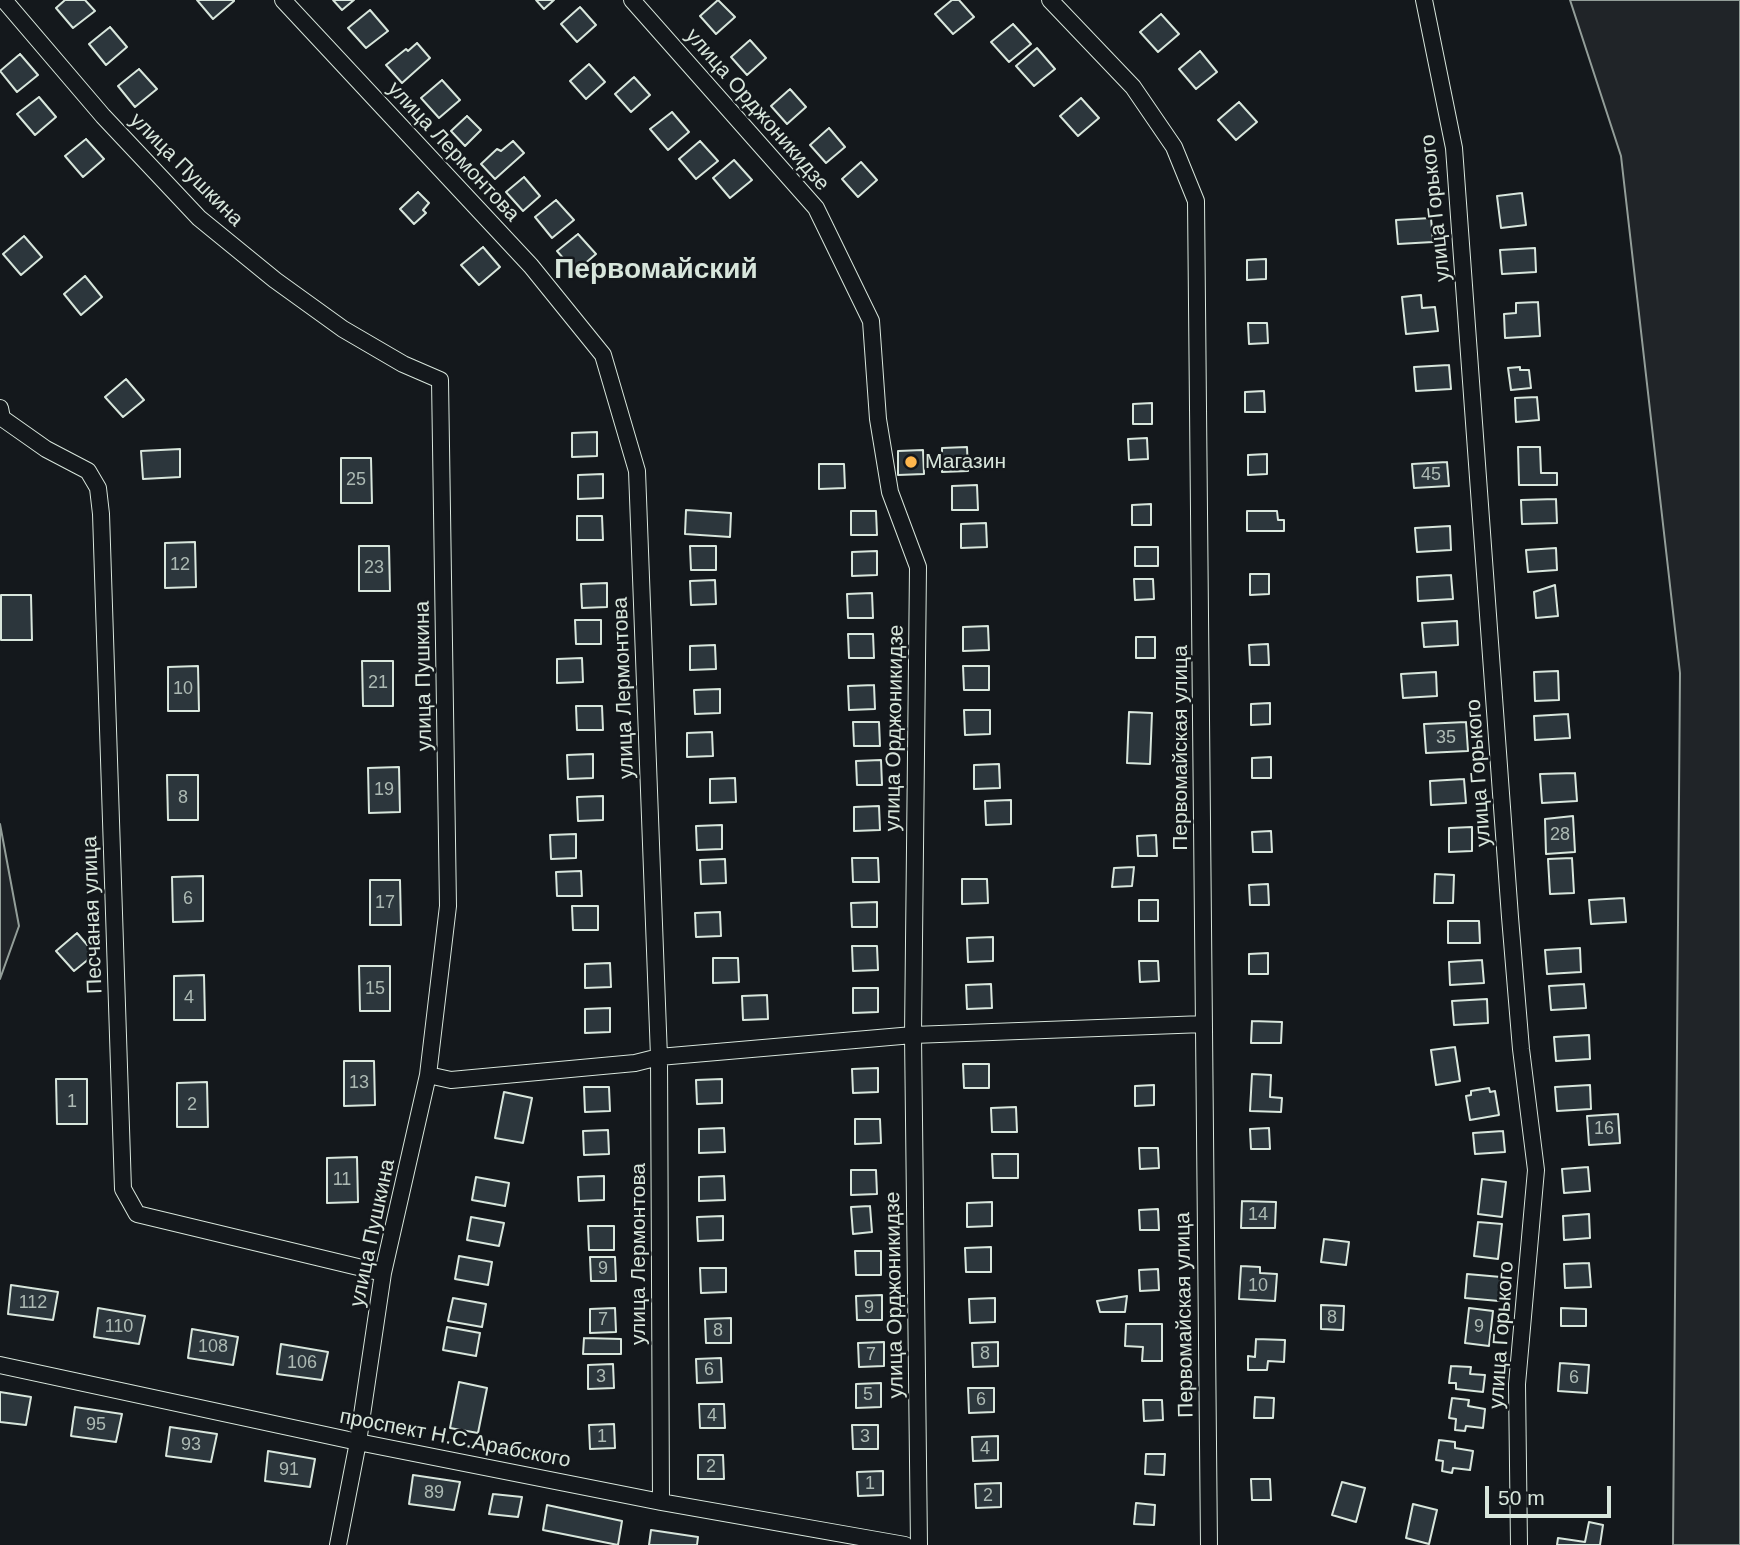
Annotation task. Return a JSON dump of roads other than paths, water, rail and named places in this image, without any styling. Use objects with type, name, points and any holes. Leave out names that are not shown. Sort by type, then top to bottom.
[{"type":"street","name":"улица Пушкина","points":[[4,0],[103,117],[198,218],[275,280],[343,329],[403,365],[440,380],[448,906],[428,1075],[383,1273],[358,1442],[338,1545]]},
{"type":"street","name":"улица Лермонтова","points":[[283,0],[531,266],[603,355],[637,471],[659,1057],[661,1502]]},
{"type":"street","name":"улица Орджоникидзе","points":[[632,0],[816,208],[871,321],[878,419],[890,492],[918,567],[913,1035],[919,1545]]},
{"type":"street","name":"Первомайская улица","points":[[1050,0],[1133,87],[1174,147],[1196,201],[1209,1545]]},
{"type":"street","name":"улица Горького","points":[[1424,0],[1454,148],[1511,930],[1521,1049],[1536,1170],[1517,1384],[1519,1545]]},
{"type":"street","name":"Песчаная улица","points":[[0,408],[2,418],[46,449],[88,471],[98,488],[102,514],[122,1189],[137,1214],[383,1273]]},
{"type":"street","points":[[428,1075],[451,1080],[635,1063],[659,1057],[913,1035],[1204,1024]]},
{"type":"street","name":"проспект Н.С.Арабского","points":[[0,1365],[358,1442],[661,1502],[905,1545]]},
{"type":"place","name":"Магазин","points":[[911,462]]},
{"type":"district","name":"Первомайский","points":[[656,270]]}]
